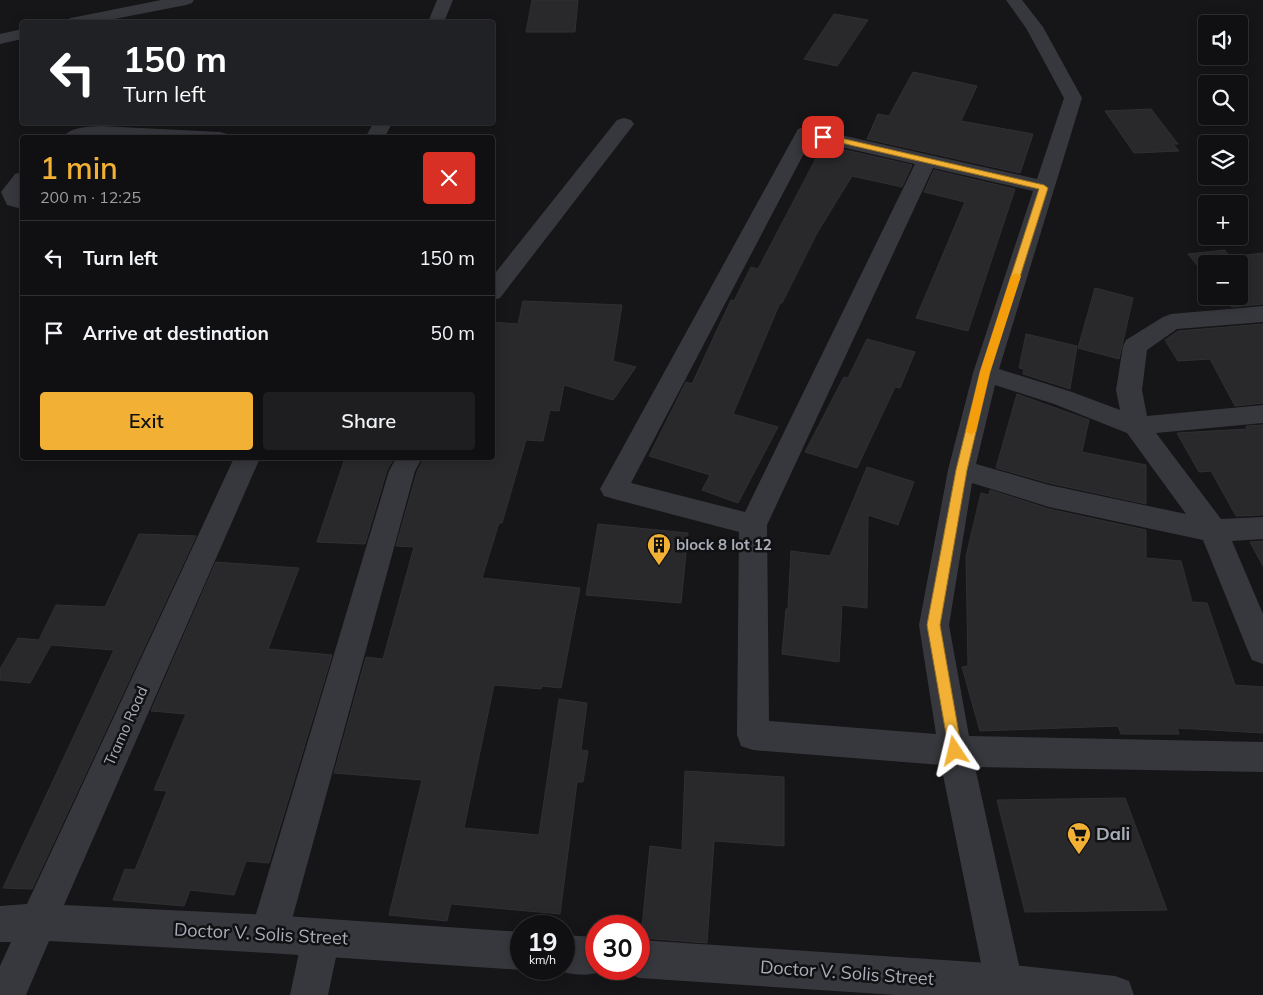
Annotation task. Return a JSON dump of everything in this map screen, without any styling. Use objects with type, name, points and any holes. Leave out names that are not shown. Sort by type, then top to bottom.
[{"type":"street","points":[[85,20],[186,0]]},
{"type":"street","points":[[437,20],[445,0]]},
{"type":"street","points":[[1004,983],[955,751],[934,625],[961,470],[985,372],[1072,98],[1034,27],[1014,0]]},
{"type":"street","points":[[143,20],[151,6]]},
{"type":"street","points":[[0,39],[20,34]]},
{"type":"street","points":[[495,289],[624,124]]},
{"type":"street","points":[[79,135],[101,132],[160,135]]},
{"type":"street","points":[[753,525],[614,489],[805,133],[1044,188]]},
{"type":"street","points":[[926,161],[753,525],[753,736],[955,751],[1263,757]]},
{"type":"street","points":[[20,180],[10,192],[14,202],[20,203]]},
{"type":"street","points":[[1263,314],[1171,322],[1135,346],[1129,390],[1136,426],[1214,531],[1263,651]]},
{"type":"street","points":[[985,372],[1063,398],[1136,426],[1263,414]]},
{"type":"street","name":"Tramo Road","points":[[7,995],[246,460]]},
{"type":"street","points":[[268,934],[402,471],[408,460]]},
{"type":"street","points":[[961,470],[1049,496],[1214,531],[1263,528]]},
{"type":"street","name":"Doctor V. Solis Street","points":[[0,924],[38,922],[268,934],[510,950]]},
{"type":"street","points":[[309,995],[321,938]]},
{"type":"street","name":"Doctor V. Solis Street","points":[[650,960],[1004,983],[1115,995]]},
{"type":"building","points":[[532,0],[578,0],[575,32],[526,32]]},
{"type":"building","points":[[834,14],[868,20],[837,66],[804,59]]},
{"type":"building","points":[[913,72],[977,86],[961,121],[1033,134],[1020,173],[867,139],[878,114],[889,116]]},
{"type":"building","points":[[1151,109],[1178,144],[1173,144],[1179,151],[1134,153],[1105,111]]},
{"type":"building","points":[[823,145],[912,165],[902,187],[852,176],[817,233],[782,303],[780,303],[733,414],[778,427],[738,503],[702,490],[710,475],[649,456],[686,382],[692,384],[731,300],[734,301],[751,267],[758,269]]},
{"type":"building","points":[[934,170],[1015,189],[968,331],[916,318],[965,202],[924,192]]},
{"type":"building","points":[[1225,250],[1229,255],[1198,255],[1198,266],[1188,254]]},
{"type":"building","points":[[1263,253],[1263,304],[1232,307],[1230,305],[1248,305],[1246,255]]},
{"type":"building","points":[[1095,288],[1133,298],[1119,359],[1078,348]]},
{"type":"building","points":[[523,301],[622,305],[613,361],[636,367],[613,400],[564,385],[559,411],[550,410],[543,441],[526,440],[502,523],[499,523],[482,578],[580,588],[561,688],[542,686],[541,689],[494,685],[464,828],[539,835],[559,699],[587,703],[581,750],[588,751],[583,782],[577,782],[560,914],[451,904],[447,921],[389,915],[422,780],[334,773],[366,657],[383,659],[414,547],[396,546],[417,472],[423,460],[495,460],[495,322],[518,324]]},
{"type":"building","points":[[1263,324],[1263,403],[1235,406],[1210,359],[1178,361],[1165,340],[1178,331]]},
{"type":"building","points":[[1026,334],[1077,346],[1070,389],[1023,374],[1024,369],[1019,368]]},
{"type":"building","points":[[867,339],[915,352],[900,388],[895,387],[857,468],[805,452],[844,377],[848,378]]},
{"type":"building","points":[[1017,394],[1089,420],[1082,452],[1146,465],[1146,504],[1049,483],[996,468]]},
{"type":"building","points":[[1263,425],[1263,515],[1236,516],[1211,471],[1199,472],[1177,433],[1247,429],[1246,426]]},
{"type":"building","points":[[344,460],[393,460],[387,470],[365,544],[317,542]]},
{"type":"building","points":[[867,467],[914,482],[898,525],[868,515],[867,608],[842,605],[839,662],[782,654],[786,609],[788,609],[791,551],[830,556]]},
{"type":"building","points":[[990,490],[1049,509],[1146,530],[1146,558],[1181,561],[1192,602],[1207,603],[1235,685],[1263,687],[1263,733],[1177,728],[1179,734],[1121,734],[1118,726],[980,731],[962,667],[968,666],[966,556],[981,493],[989,495]]},
{"type":"building","points":[[598,524],[688,533],[681,603],[586,595]]},
{"type":"building","points":[[139,534],[196,536],[32,889],[3,888],[114,650],[51,645],[30,683],[0,680],[0,669],[18,638],[39,640],[56,605],[105,607]]},
{"type":"building","points":[[1263,541],[1263,566],[1250,542]]},
{"type":"building","points":[[216,562],[299,568],[268,649],[332,655],[269,863],[246,861],[234,895],[190,890],[184,906],[113,900],[125,869],[135,870],[167,791],[154,790],[186,714],[151,711]]},
{"type":"building","points":[[685,771],[784,777],[784,846],[714,841],[707,943],[650,939],[650,915],[643,915],[650,846],[682,850]]},
{"type":"building","name":"Dali","points":[[1125,798],[1167,910],[1025,912],[997,800]]},
{"type":"slow traffic","points":[[971,431],[985,372],[1016,276]]},
{"type":"place","name":"block 8 lot 12","points":[[659,566]]},
{"type":"place","name":"Dali","points":[[1079,855]]},
{"type":"route","points":[[823,137],[1044,188],[985,372],[961,470],[934,625],[955,751]]}]
